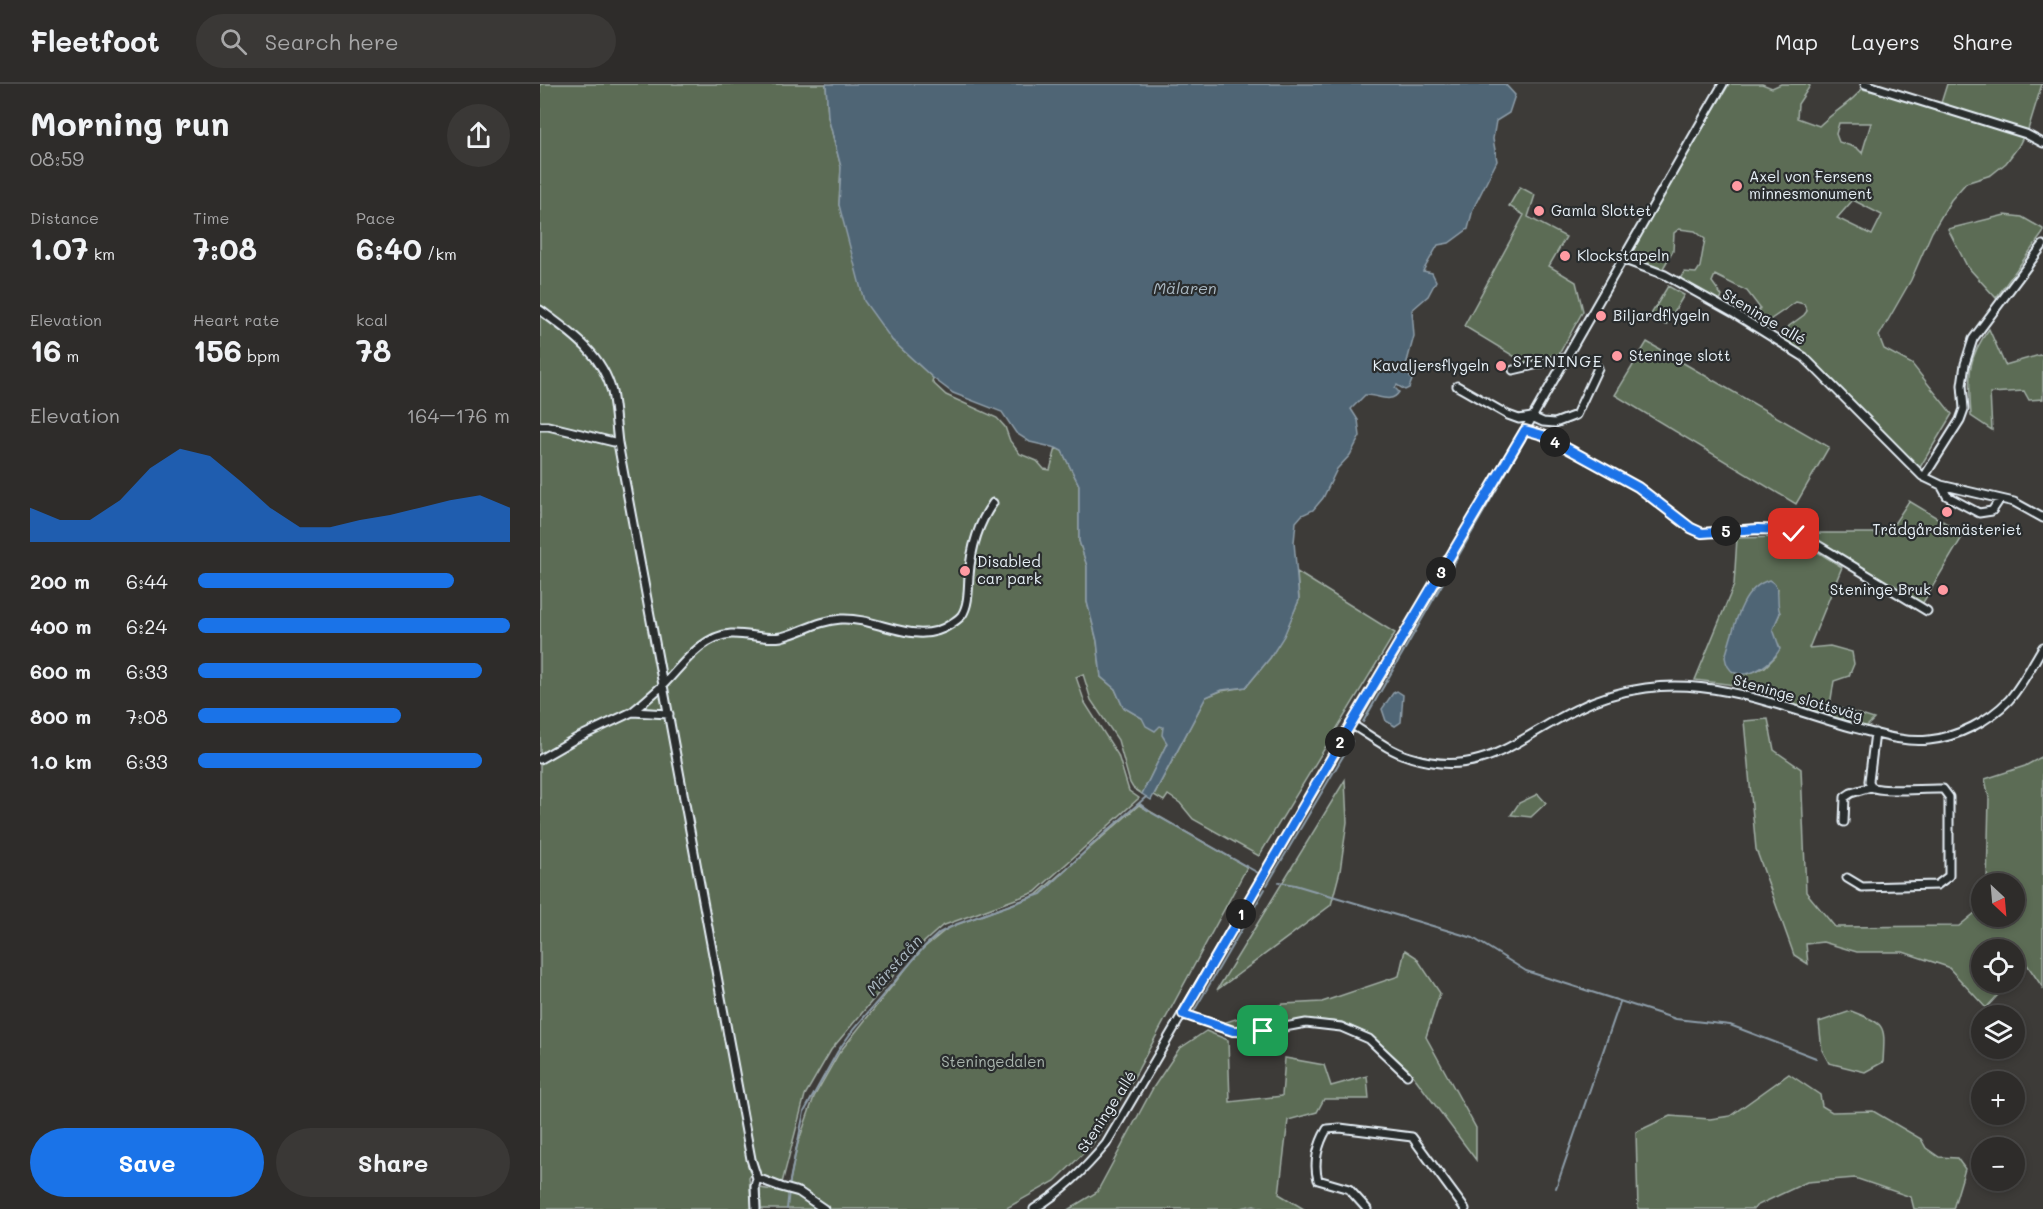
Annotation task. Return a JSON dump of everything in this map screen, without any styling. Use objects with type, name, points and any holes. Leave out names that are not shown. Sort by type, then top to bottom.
[{"type":"street","name":"Steninge allé","points":[[1034,1209],[1054,1197],[1083,1172],[1106,1144],[1525,430],[1564,358],[1723,84]]},
{"type":"street","points":[[1865,84],[2026,135],[2043,143]]},
{"type":"street","points":[[2043,245],[1973,339],[1965,364],[1962,386],[1964,409],[1960,420],[1924,477],[1941,485],[2014,502],[2043,518]]},
{"type":"street","name":"Steninge allé","points":[[1622,259],[1665,275],[1803,357],[1915,471],[1924,477]]},
{"type":"street","points":[[540,310],[571,333],[599,362],[612,393],[618,442],[751,1159],[757,1178],[756,1209]]},
{"type":"street","points":[[1513,370],[1564,358]]},
{"type":"street","points":[[1457,386],[1508,415],[1519,419],[1532,417],[1543,422],[1555,423],[1576,415],[1598,368]]},
{"type":"street","points":[[540,426],[618,442]]},
{"type":"street","points":[[1525,430],[1543,435],[1638,487],[1691,528],[1702,533],[1758,529],[1784,530],[1806,538],[1927,610]]},
{"type":"street","points":[[1941,485],[1947,496],[1979,513],[1992,511],[2000,500]]},
{"type":"street","points":[[540,759],[574,739],[632,712],[664,684],[687,658],[707,642],[729,634],[777,638],[795,633],[818,622],[843,619],[875,623],[912,633],[932,633],[946,627],[961,616],[967,602],[974,542],[978,528],[993,503]]},
{"type":"street","name":"Steninge slottsväg","points":[[1351,724],[1408,757],[1438,764],[1473,762],[1500,753],[1579,708],[1612,695],[1646,688],[1680,686],[1715,689],[1755,697],[1898,739],[1929,740],[1962,732],[1989,716],[2008,701],[2023,682],[2043,646]]},
{"type":"street","points":[[632,712],[669,714]]},
{"type":"street","points":[[1871,787],[1869,781],[1875,733]]},
{"type":"street","points":[[1844,822],[1845,798],[1851,793],[1871,787],[1879,791],[1943,789],[1949,797],[1949,876],[1937,885],[1862,887],[1847,878]]},
{"type":"street","points":[[1183,1014],[1233,1031],[1263,1031],[1306,1023],[1341,1027],[1369,1039],[1407,1075]]},
{"type":"street","points":[[1367,1209],[1349,1189],[1318,1180],[1314,1168],[1321,1139],[1327,1129],[1340,1128],[1412,1137],[1465,1209]]},
{"type":"street","points":[[757,1178],[797,1191],[824,1209]]},
{"type":"green space","points":[[540,84],[826,84],[828,117],[841,167],[839,205],[892,340],[933,378],[932,382],[946,395],[997,418],[1005,427],[1010,441],[1020,454],[1037,461],[1044,469],[1050,470],[1056,448],[1062,451],[1079,485],[1079,541],[1087,566],[1087,602],[1097,641],[1101,677],[1115,689],[1123,707],[1163,727],[1167,743],[1142,794],[1130,783],[1118,740],[1091,700],[1083,674],[1076,677],[1085,703],[1118,755],[1129,791],[1139,798],[1035,892],[942,926],[913,952],[831,1050],[805,1095],[782,1183],[761,1176],[756,1168],[749,1178],[752,1209],[540,1209]]},
{"type":"green space","points":[[1729,84],[1762,84],[1772,88],[1781,84],[1807,84],[1810,86],[1798,104],[1797,118],[1819,126],[1862,89],[2023,137],[2006,163],[1991,175],[1966,183],[1951,200],[1932,232],[1911,280],[1879,336],[1884,349],[1912,364],[1952,414],[1919,469],[1808,355],[1781,339],[1789,326],[1807,311],[1804,304],[1796,302],[1761,326],[1753,322],[1760,308],[1747,291],[1715,275],[1712,282],[1722,296],[1719,302],[1680,279],[1684,272],[1696,273],[1700,267],[1705,239],[1695,231],[1679,229],[1674,233],[1673,251],[1662,270],[1628,255]],"holes":[[[1839,123],[1871,123],[1862,153],[1857,148],[1839,142],[1836,134]],[[1853,200],[1882,215],[1872,235],[1837,218]]]},
{"type":"green space","points":[[1947,84],[2042,84],[2027,133],[1941,103]]},
{"type":"green space","points":[[1520,187],[1535,195],[1528,217],[1566,237],[1549,266],[1576,282],[1583,311],[1559,354],[1525,363],[1464,326],[1524,215],[1509,206]]},
{"type":"green space","points":[[2005,215],[2022,217],[2043,229],[2043,233],[1996,298],[1967,266],[1948,229]]},
{"type":"green space","points":[[1668,286],[1684,295],[1666,325],[1650,316]]},
{"type":"green space","points":[[1989,329],[2005,365],[2043,354],[2043,399],[2029,400],[2024,391],[1990,393],[1992,430],[1971,416],[1970,391],[1972,361],[1981,340]]},
{"type":"green space","points":[[1647,342],[1829,447],[1796,504],[1615,395]]},
{"type":"green space","points":[[1909,501],[1964,534],[1921,606],[1798,533],[1888,533]]},
{"type":"green space","points":[[1781,537],[1800,541],[1842,567],[1809,648],[1830,646],[1852,652],[1854,664],[1849,676],[1834,681],[1830,705],[1874,719],[1866,727],[1781,700],[1758,688],[1695,680],[1734,585],[1737,538]],"holes":[[[1778,588],[1776,604],[1780,613],[1773,629],[1776,656],[1765,667],[1748,674]]]},
{"type":"green space","points":[[1297,572],[1395,633],[1259,856],[1193,819],[1180,803],[1168,795],[1164,801],[1154,795],[1206,697],[1221,691],[1246,687],[1270,658],[1284,635],[1299,600]]},
{"type":"green space","points":[[1768,719],[1774,750],[1801,769],[1806,892],[1835,927],[1959,926],[1971,916],[1971,927],[2025,927],[2025,873],[1987,873],[1989,798],[1985,779],[2025,766],[2043,756],[2043,988],[2025,964],[2025,939],[1971,939],[1971,992],[1948,967],[1903,952],[1857,952],[1823,942],[1806,944],[1808,964],[1794,955],[1756,849],[1744,721]]},
{"type":"green space","points":[[1345,780],[1347,822],[1340,871],[1331,905],[1217,990]]},
{"type":"green space","points":[[1538,794],[1546,803],[1531,817],[1511,815],[1519,803]]},
{"type":"green space","name":"Steningedalen","points":[[1139,805],[1247,867],[1133,1079],[1092,1145],[1055,1181],[1005,1209],[761,1209],[760,1188],[796,1194],[797,1188],[789,1186],[796,1149],[814,1097],[839,1053],[920,951],[948,928],[1036,895]]},
{"type":"green space","points":[[1405,950],[1416,957],[1440,993],[1426,1037],[1476,1128],[1476,1160],[1409,1070],[1370,1035],[1342,1022],[1306,1019],[1263,1027],[1233,1027],[1223,1023],[1283,1004],[1322,1002],[1399,976]]},
{"type":"green space","points":[[1972,993],[2000,993],[1989,1005],[1983,1005]]},
{"type":"green space","points":[[1851,1011],[1877,1023],[1883,1033],[1883,1062],[1865,1072],[1829,1063],[1822,1050],[1819,1022]]},
{"type":"green space","points":[[1206,1031],[1228,1040],[1230,1102],[1282,1096],[1285,1058],[1324,1065],[1331,1086],[1367,1076],[1369,1099],[1324,1099],[1317,1112],[1288,1120],[1279,1194],[1304,1209],[1265,1209],[1254,1205],[1237,1209],[1069,1209],[1097,1192],[1153,1088],[1179,1049]]},
{"type":"green space","points":[[1789,1074],[1820,1095],[1822,1106],[1832,1112],[1873,1111],[1921,1139],[1926,1148],[1939,1157],[1957,1158],[1965,1169],[1953,1209],[1914,1209],[1911,1197],[1855,1178],[1807,1182],[1754,1209],[1638,1209],[1636,1132],[1670,1116],[1710,1119],[1730,1116]]},
{"type":"water","name":"Mälaren","points":[[826,84],[1505,84],[1515,95],[1509,113],[1496,121],[1493,139],[1497,161],[1473,209],[1468,229],[1449,243],[1438,245],[1423,271],[1432,273],[1436,281],[1428,296],[1412,310],[1414,336],[1405,369],[1412,380],[1409,388],[1405,390],[1397,385],[1395,388],[1399,392],[1392,398],[1365,395],[1351,409],[1358,420],[1360,436],[1350,455],[1337,469],[1323,498],[1313,510],[1302,515],[1296,522],[1294,542],[1299,600],[1284,636],[1270,658],[1246,687],[1222,690],[1206,697],[1151,800],[1142,794],[1167,743],[1162,735],[1163,727],[1160,726],[1155,731],[1146,726],[1142,718],[1123,707],[1115,689],[1101,677],[1097,641],[1087,602],[1087,566],[1079,541],[1079,485],[1062,451],[1030,442],[1016,433],[1002,412],[953,393],[933,378],[892,340],[864,301],[839,205],[841,167],[828,117]]},
{"type":"water","points":[[1769,580],[1777,590],[1780,613],[1773,629],[1780,649],[1759,669],[1742,674],[1734,672],[1728,667],[1725,657],[1739,612],[1751,592]]},
{"type":"water","points":[[1397,691],[1403,695],[1401,722],[1395,726],[1386,721],[1382,709]]},
{"type":"waterway","points":[[1363,722],[1525,440]]},
{"type":"waterway","points":[[1267,885],[1352,741]]},
{"type":"waterway","name":"Märstaån","points":[[787,1209],[790,1180],[804,1112],[838,1051],[853,1030],[925,946],[939,933],[957,924],[1041,894],[1146,797]]},
{"type":"waterway","points":[[1140,804],[1149,811]]},
{"type":"waterway","points":[[1152,813],[1260,874]]},
{"type":"waterway","points":[[1279,882],[1473,938],[1526,971],[1676,1019],[1730,1025],[1816,1058]]},
{"type":"waterway","points":[[1194,1011],[1265,889]]},
{"type":"waterway","points":[[1556,1188],[1620,1002]]},
{"type":"place","name":"Axel von Fersens minnesmonument","points":[[1737,186]]},
{"type":"place","name":"Gamla Slottet","points":[[1539,211]]},
{"type":"place","name":"Klockstapeln","points":[[1565,256]]},
{"type":"place","name":"Biljardflygeln","points":[[1601,316]]},
{"type":"place","name":"Steninge slott","points":[[1617,356]]},
{"type":"place","name":"Kavaljersflygeln","points":[[1501,366]]},
{"type":"place","name":"Trädgårdsmästeriet","points":[[1947,512]]},
{"type":"place","name":"Disabled car park","points":[[965,571]]},
{"type":"place","name":"Steninge Bruk","points":[[1943,590]]},
{"type":"district","name":"STENINGE","points":[[1558,361]]},
{"type":"route","points":[[1263,1031],[1233,1031],[1183,1014],[1525,430],[1543,435],[1638,487],[1691,528],[1702,533],[1758,529],[1784,530],[1794,534]]}]
